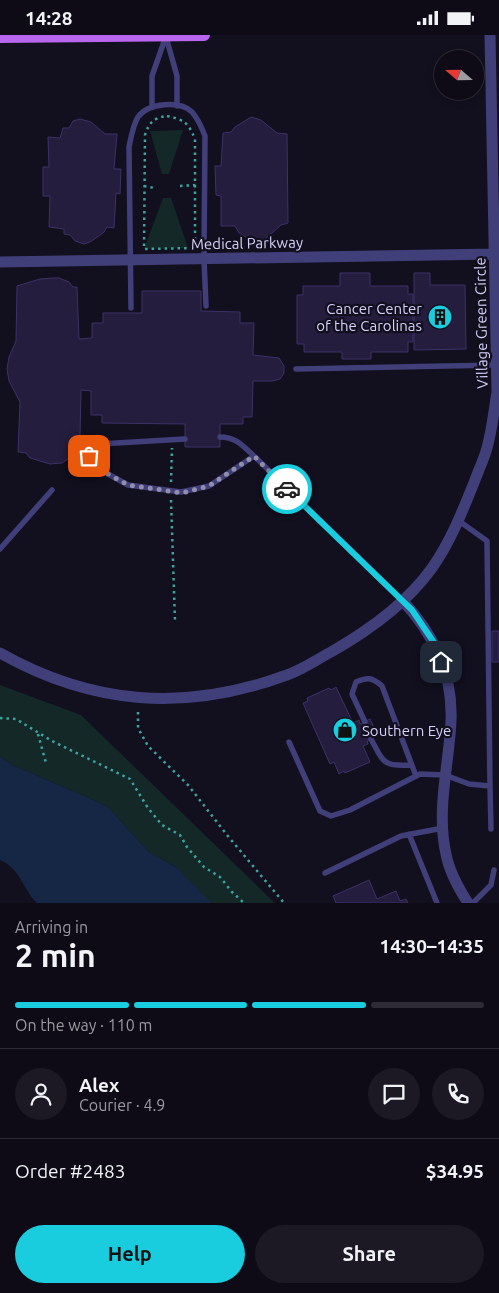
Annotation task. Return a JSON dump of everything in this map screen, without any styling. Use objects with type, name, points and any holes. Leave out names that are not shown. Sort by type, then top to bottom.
[{"type":"main road","points":[[0,37],[204,35]]},
{"type":"street","name":"Village Green Circle","points":[[0,653],[54,678],[85,688],[132,698],[168,699],[202,697],[285,676],[343,645],[377,623],[432,568],[459,521],[487,448],[497,392],[498,342],[490,35]]},
{"type":"street","name":"Medical Parkway","points":[[0,262],[495,254]]},
{"type":"street","points":[[402,600],[419,619],[435,644],[448,680],[451,719],[442,805],[443,828],[446,855],[460,891],[468,903]]},
{"type":"lane","points":[[166,35],[177,75],[177,106]]},
{"type":"lane","points":[[152,107],[152,76],[166,35]]},
{"type":"lane","points":[[131,308],[129,147],[138,117],[146,109],[159,105],[177,106],[191,111],[205,136],[204,259],[206,306]]},
{"type":"lane","points":[[296,369],[497,365]]},
{"type":"lane","points":[[220,437],[237,440],[402,600]]},
{"type":"lane","points":[[185,439],[99,444],[89,456],[99,469],[128,485],[182,493],[209,486],[254,456]]},
{"type":"lane","points":[[0,549],[52,490]]},
{"type":"lane","points":[[459,521],[486,541],[491,829]]},
{"type":"lane","points":[[365,722],[352,694],[356,682],[366,677],[374,679],[382,686],[416,776]]},
{"type":"lane","points":[[371,739],[383,761],[394,766],[412,765]]},
{"type":"lane","points":[[289,742],[320,811],[332,816],[350,810],[420,774],[445,775],[469,784],[490,786]]},
{"type":"lane","points":[[325,873],[401,836],[443,828]]},
{"type":"lane","points":[[409,834],[437,903]]},
{"type":"lane","points":[[473,903],[491,885],[494,870]]},
{"type":"path","points":[[166,116],[180,119],[189,125],[195,139],[195,248],[144,249],[145,135],[148,125],[156,118],[166,116]]},
{"type":"path","points":[[172,439],[171,491],[175,621]]},
{"type":"path","points":[[138,712],[138,728],[148,746],[188,785],[284,903]]},
{"type":"path","points":[[0,718],[16,719],[52,741],[130,779],[148,808],[162,825],[180,835],[187,847],[204,867],[220,877],[244,903]]},
{"type":"path","points":[[38,733],[46,763]]},
{"type":"green space","points":[[183,130],[169,174],[162,174],[150,131]]},
{"type":"green space","points":[[163,198],[171,198],[188,248],[144,249]]},
{"type":"green space","points":[[0,685],[81,715],[275,903],[212,903],[176,867],[150,853],[108,807],[12,765],[0,756]]},
{"type":"water","points":[[0,756],[12,765],[108,807],[150,853],[176,867],[212,903],[37,903],[13,868],[0,860]]},
{"type":"building","points":[[251,117],[261,120],[277,133],[287,134],[288,223],[281,225],[264,240],[251,240],[239,233],[235,226],[221,226],[221,196],[216,195],[215,166],[221,166],[223,133],[231,132],[235,127]]},
{"type":"building","points":[[80,119],[91,122],[105,134],[117,134],[114,169],[121,169],[120,194],[116,193],[114,228],[107,227],[99,236],[84,244],[75,241],[70,235],[64,234],[64,229],[49,227],[50,196],[43,196],[43,167],[49,167],[48,137],[60,138],[63,128],[69,128],[73,121]]},
{"type":"building","points":[[340,273],[370,273],[370,286],[408,286],[408,294],[413,294],[413,342],[408,342],[408,352],[371,352],[371,359],[342,359],[342,352],[304,352],[304,344],[297,344],[297,295],[303,295],[303,286],[340,286]]},
{"type":"building","name":"Cancer Center of the Carolinas","points":[[414,273],[430,273],[430,285],[465,285],[466,349],[414,350]]},
{"type":"building","points":[[59,278],[69,282],[73,287],[77,287],[79,339],[92,338],[92,323],[103,323],[103,313],[142,313],[142,291],[201,291],[201,311],[240,312],[240,323],[254,323],[253,355],[279,358],[284,366],[284,373],[280,379],[253,381],[252,417],[243,417],[243,424],[220,424],[220,447],[185,447],[185,424],[102,423],[102,415],[91,415],[91,391],[81,390],[80,437],[75,454],[62,463],[50,464],[30,458],[26,453],[18,452],[20,402],[9,381],[7,369],[9,357],[16,341],[17,286],[40,279]]},
{"type":"building","points":[[492,631],[499,631],[499,662],[492,662]]},
{"type":"building","name":"Southern Eye","points":[[336,687],[353,723],[359,720],[360,724],[370,719],[378,736],[367,741],[368,744],[363,746],[370,762],[339,774],[334,762],[330,764],[303,703],[308,701],[307,698],[329,688],[331,690]]},
{"type":"building","points":[[369,880],[377,899],[396,891],[400,901],[406,899],[408,903],[336,903],[333,896]]},
{"type":"way so far","points":[[89,456],[99,469],[128,485],[182,493],[209,486],[254,456],[287,489]]},
{"type":"place","name":"Cancer Center of the Carolinas","points":[[440,317]]},
{"type":"place","name":"Southern Eye","points":[[345,730]]},
{"type":"route","points":[[287,489],[412,610],[435,644],[441,662]]}]
